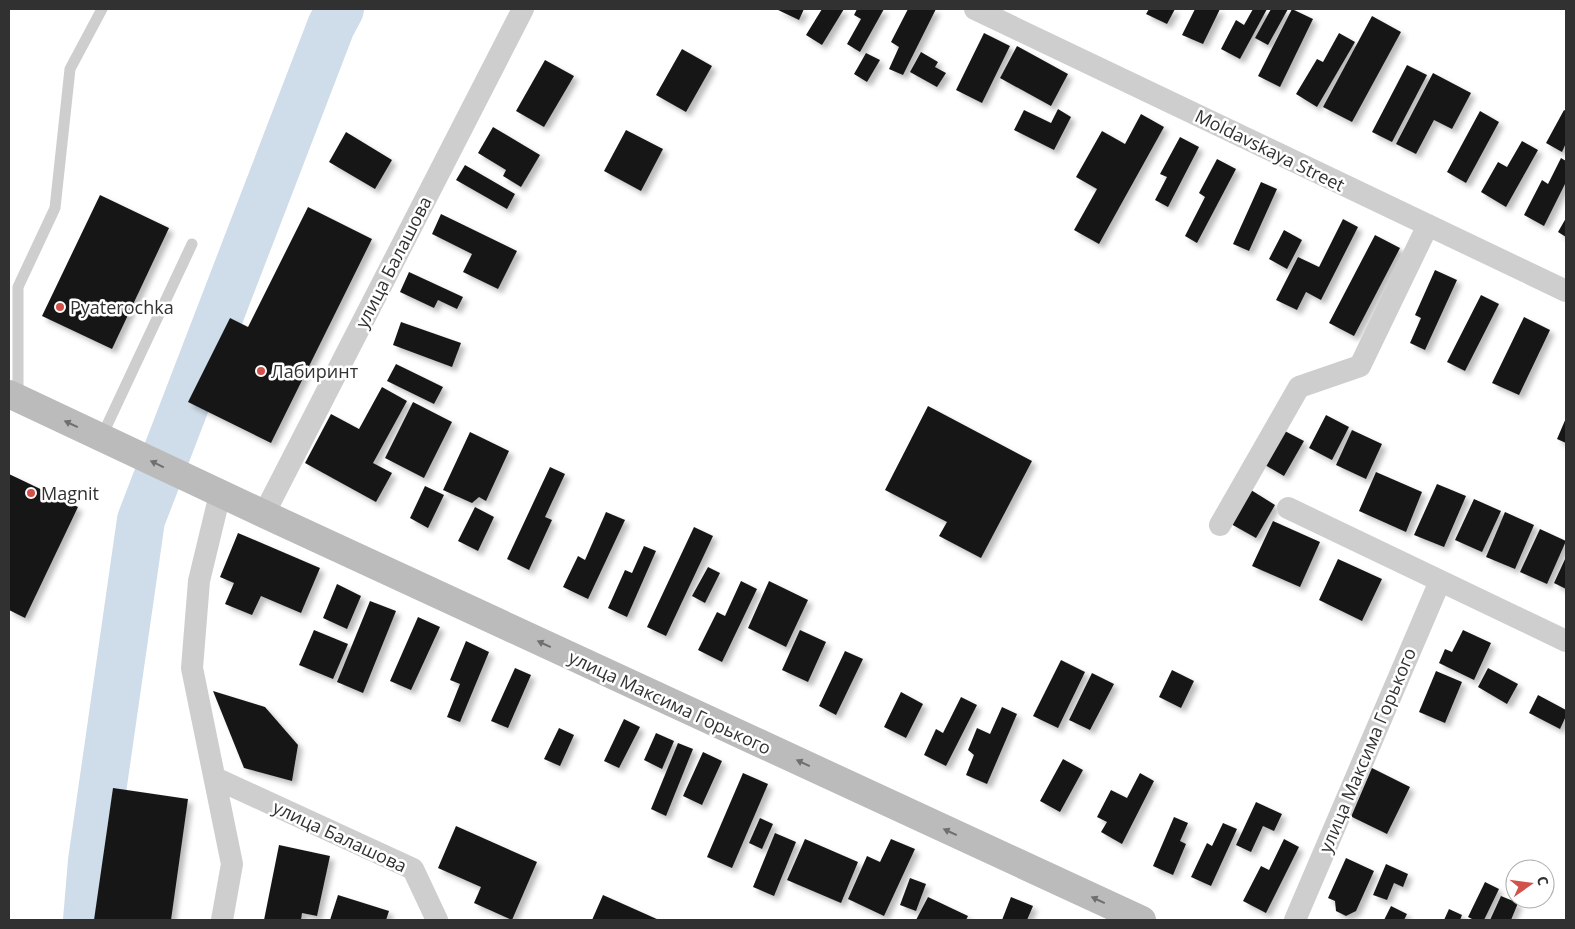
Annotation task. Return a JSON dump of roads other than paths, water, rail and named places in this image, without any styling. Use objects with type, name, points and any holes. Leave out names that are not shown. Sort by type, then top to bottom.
[{"type":"main road","points":[[13,397],[108,441]]},
{"type":"main road","name":"улица Максима Горького","points":[[108,441],[1142,920]]},
{"type":"street","name":"улица Балашова","points":[[264,514],[523,9]]},
{"type":"street","name":"Moldavskaya Street","points":[[975,9],[1566,291]]},
{"type":"street","points":[[1220,525],[1299,387],[1360,366],[1428,225]]},
{"type":"street","points":[[209,489],[192,668],[232,864],[222,920]]},
{"type":"street","points":[[1288,508],[1566,640]]},
{"type":"street","name":"улица Максима Горького","points":[[1294,920],[1440,580]]},
{"type":"street","name":"улица Балашова","points":[[215,778],[413,869],[437,920]]},
{"type":"lane","points":[[13,397],[18,287],[54,208],[70,69],[102,9]]},
{"type":"lane","points":[[108,441],[192,244]]},
{"type":"waterway","points":[[87,920],[92,861],[141,520],[331,26],[340,9]]},
{"type":"place","name":"Pyaterochka","points":[[60,307]]},
{"type":"place","name":"Лабиринт","points":[[261,371]]},
{"type":"place","name":"Magnit","points":[[31,493]]}]
